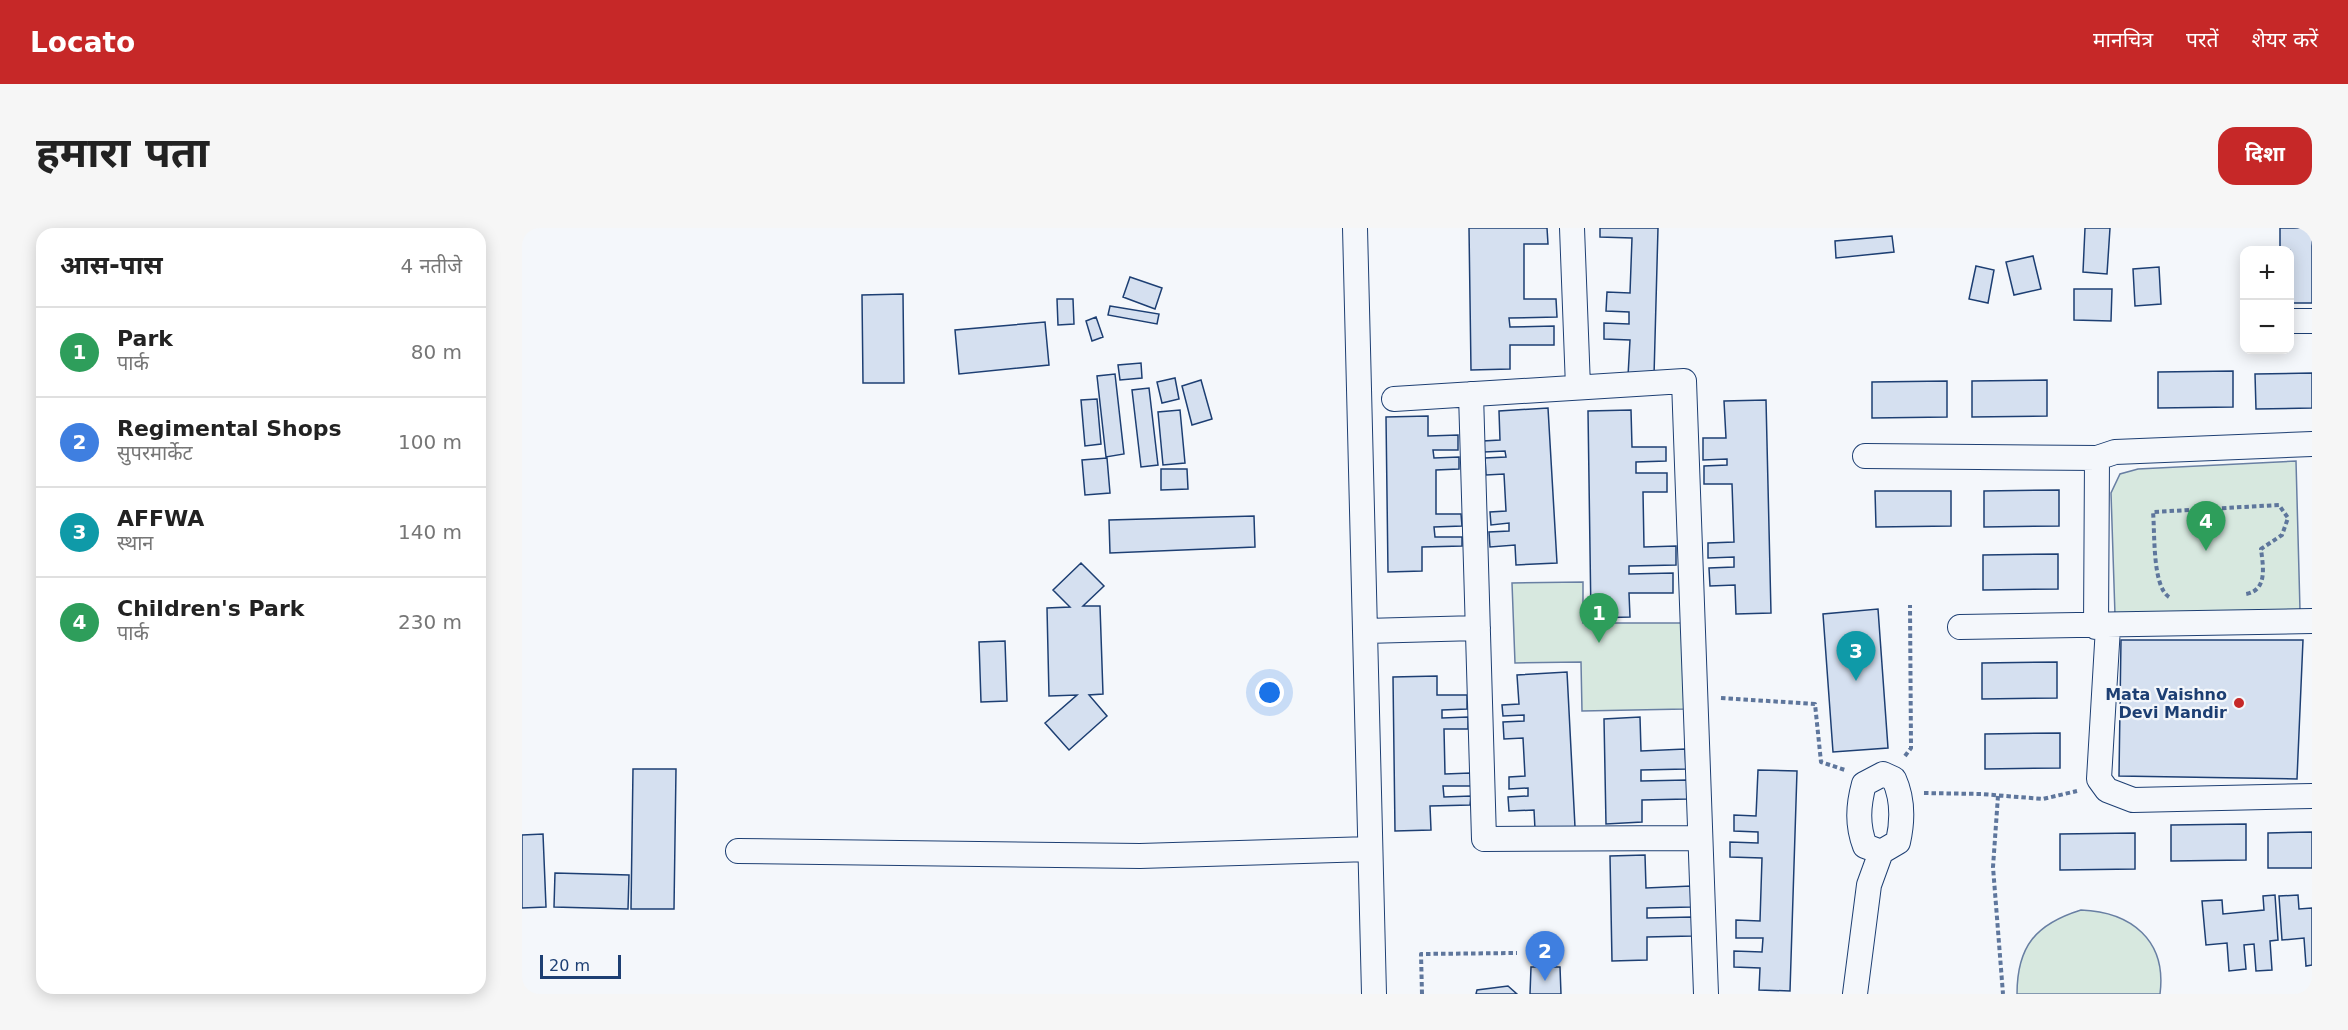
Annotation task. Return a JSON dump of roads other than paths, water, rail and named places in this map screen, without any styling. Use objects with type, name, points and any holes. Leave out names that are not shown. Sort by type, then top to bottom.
[{"type":"street","points":[[1355,228],[1374,994]]},
{"type":"street","points":[[1572,228],[1578,387]]},
{"type":"street","points":[[2294,321],[2312,321]]},
{"type":"street","points":[[1394,399],[1684,381],[1698,838],[1706,994]]},
{"type":"street","points":[[1472,394],[1484,839],[1698,838]]},
{"type":"street","points":[[1866,456],[2097,458],[2115,452],[2312,444]]},
{"type":"street","points":[[2097,458],[2102,627],[2099,779],[2107,790],[2133,800],[2312,796]]},
{"type":"street","points":[[1960,627],[2102,627],[2312,621]]},
{"type":"street","points":[[1365,631],[1478,628]]},
{"type":"street","points":[[1855,994],[1869,885],[1881,852],[1898,842],[1902,825],[1887,783],[1864,784],[1860,799],[1860,833],[1865,846],[1881,852]]},
{"type":"street","points":[[738,852],[1140,856],[1370,849]]},
{"type":"place","name":"Children's Park","points":[[2206,551]]},
{"type":"place","name":"Park","points":[[1599,643]]},
{"type":"place","name":"AFFWA","points":[[1856,681]]},
{"type":"place","name":"Mata Vaishno Devi Mandir","points":[[2239,703]]},
{"type":"place","name":"Regimental Shops","points":[[1545,981]]}]
